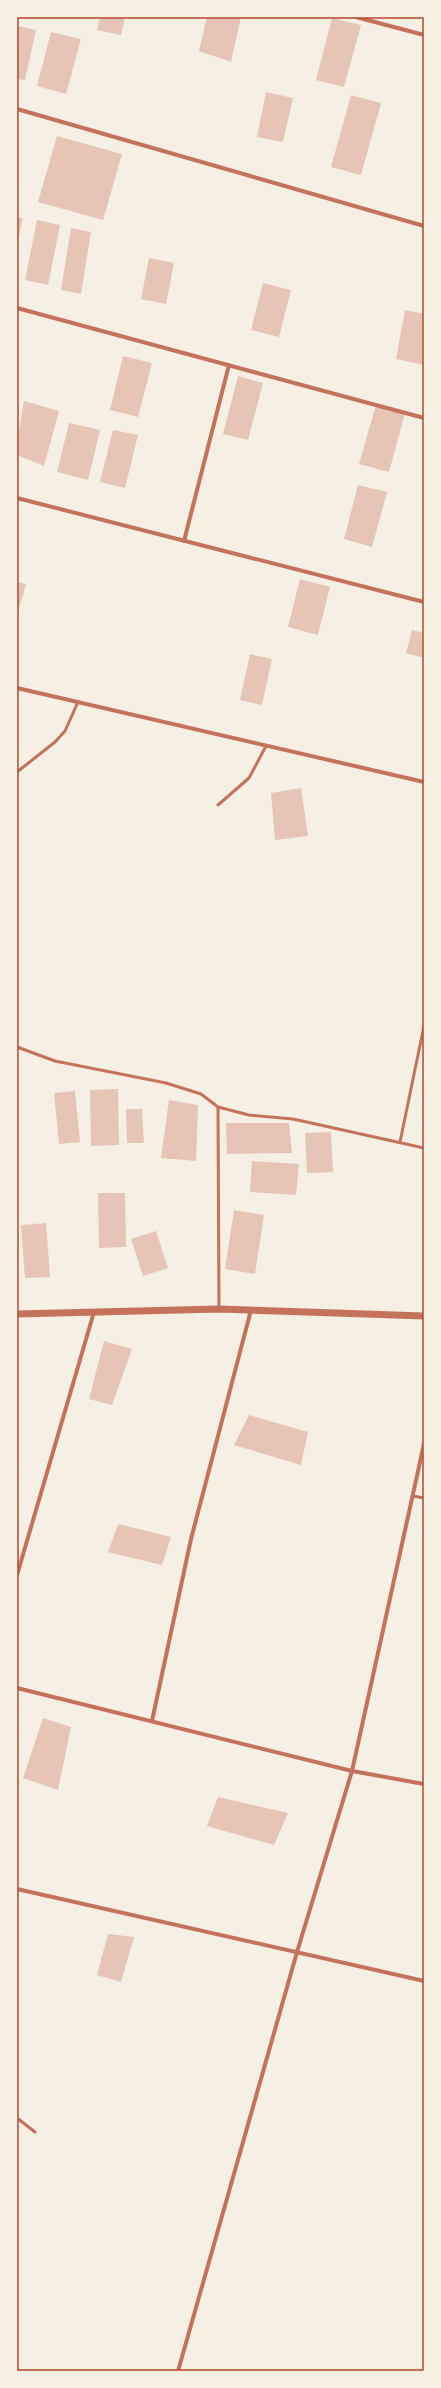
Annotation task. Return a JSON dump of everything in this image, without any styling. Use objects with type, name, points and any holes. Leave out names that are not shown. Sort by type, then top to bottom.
[{"type":"street","points":[[356,17],[424,35]]},
{"type":"street","points":[[17,110],[424,226]]},
{"type":"street","points":[[17,308],[424,418]]},
{"type":"street","points":[[184,540],[229,365]]},
{"type":"street","points":[[17,498],[424,602]]},
{"type":"street","points":[[17,688],[424,782]]},
{"type":"street","points":[[17,1314],[219,1309],[424,1316]]},
{"type":"street","points":[[152,1721],[191,1539],[251,1310]]},
{"type":"street","points":[[17,1575],[94,1312]]},
{"type":"street","points":[[178,2371],[297,1952],[352,1771],[424,1444]]},
{"type":"street","points":[[17,1688],[352,1771],[424,1784]]},
{"type":"street","points":[[17,1889],[424,1981]]},
{"type":"lane","points":[[17,772],[55,742],[65,731],[78,702]]},
{"type":"lane","points":[[218,806],[250,778],[266,746]]},
{"type":"lane","points":[[400,1142],[424,1026]]},
{"type":"lane","points":[[17,1047],[56,1061],[166,1083],[201,1094],[218,1107],[249,1115],[293,1119],[424,1148]]},
{"type":"lane","points":[[218,1107],[219,1309]]},
{"type":"lane","points":[[413,1496],[424,1498]]},
{"type":"lane","points":[[17,2118],[35,2132]]},
{"type":"building","points":[[100,17],[125,17],[121,35],[97,30]]},
{"type":"building","points":[[207,17],[241,17],[231,62],[199,51]]},
{"type":"building","points":[[332,18],[361,25],[344,87],[316,80]]},
{"type":"building","points":[[17,26],[36,30],[25,80],[17,79]]},
{"type":"building","points":[[51,32],[81,39],[66,94],[37,86]]},
{"type":"building","points":[[266,92],[293,98],[283,142],[257,137]]},
{"type":"building","points":[[351,95],[381,103],[361,175],[331,167]]},
{"type":"building","points":[[57,136],[122,154],[103,220],[38,202]]},
{"type":"building","points":[[17,217],[23,218],[18,240],[17,240]]},
{"type":"building","points":[[37,220],[60,225],[48,285],[25,280]]},
{"type":"building","points":[[71,228],[91,232],[81,294],[61,290]]},
{"type":"building","points":[[149,258],[174,263],[166,304],[141,299]]},
{"type":"building","points":[[263,283],[291,290],[279,337],[251,330]]},
{"type":"building","points":[[405,310],[424,314],[424,365],[396,359]]},
{"type":"building","points":[[123,356],[152,363],[138,417],[110,410]]},
{"type":"building","points":[[238,376],[263,383],[248,440],[223,434]]},
{"type":"building","points":[[24,401],[59,411],[44,466],[17,455],[17,442]]},
{"type":"building","points":[[376,405],[405,413],[389,472],[359,464]]},
{"type":"building","points":[[69,423],[100,430],[88,480],[57,472]]},
{"type":"building","points":[[113,430],[138,435],[125,488],[100,482]]},
{"type":"building","points":[[358,485],[387,492],[372,547],[344,539]]},
{"type":"building","points":[[300,579],[330,587],[318,635],[288,627]]},
{"type":"building","points":[[17,582],[26,584],[17,616]]},
{"type":"building","points":[[412,630],[424,633],[424,658],[406,653]]},
{"type":"building","points":[[250,654],[272,659],[262,705],[240,700]]},
{"type":"building","points":[[301,788],[308,836],[275,840],[271,793]]},
{"type":"building","points":[[118,1089],[119,1145],[91,1146],[90,1090]]},
{"type":"building","points":[[75,1091],[80,1142],[59,1144],[54,1093]]},
{"type":"building","points":[[169,1100],[198,1105],[196,1161],[161,1158]]},
{"type":"building","points":[[126,1109],[142,1109],[144,1143],[127,1143]]},
{"type":"building","points":[[226,1123],[289,1123],[292,1153],[227,1154]]},
{"type":"building","points":[[331,1132],[333,1172],[307,1173],[305,1133]]},
{"type":"building","points":[[252,1161],[299,1164],[296,1195],[250,1192]]},
{"type":"building","points":[[98,1193],[125,1193],[126,1247],[99,1248]]},
{"type":"building","points":[[234,1210],[264,1215],[255,1274],[225,1269]]},
{"type":"building","points":[[46,1223],[50,1277],[25,1278],[21,1225]]},
{"type":"building","points":[[156,1231],[168,1268],[143,1276],[131,1239]]},
{"type":"building","points":[[104,1341],[132,1349],[112,1405],[89,1399]]},
{"type":"building","points":[[249,1415],[308,1432],[301,1465],[234,1445]]},
{"type":"building","points":[[118,1524],[171,1537],[162,1565],[108,1552]]},
{"type":"building","points":[[43,1718],[71,1727],[58,1790],[23,1778]]},
{"type":"building","points":[[218,1797],[288,1813],[274,1845],[207,1826]]},
{"type":"building","points":[[108,1934],[134,1937],[121,1982],[97,1975]]}]
